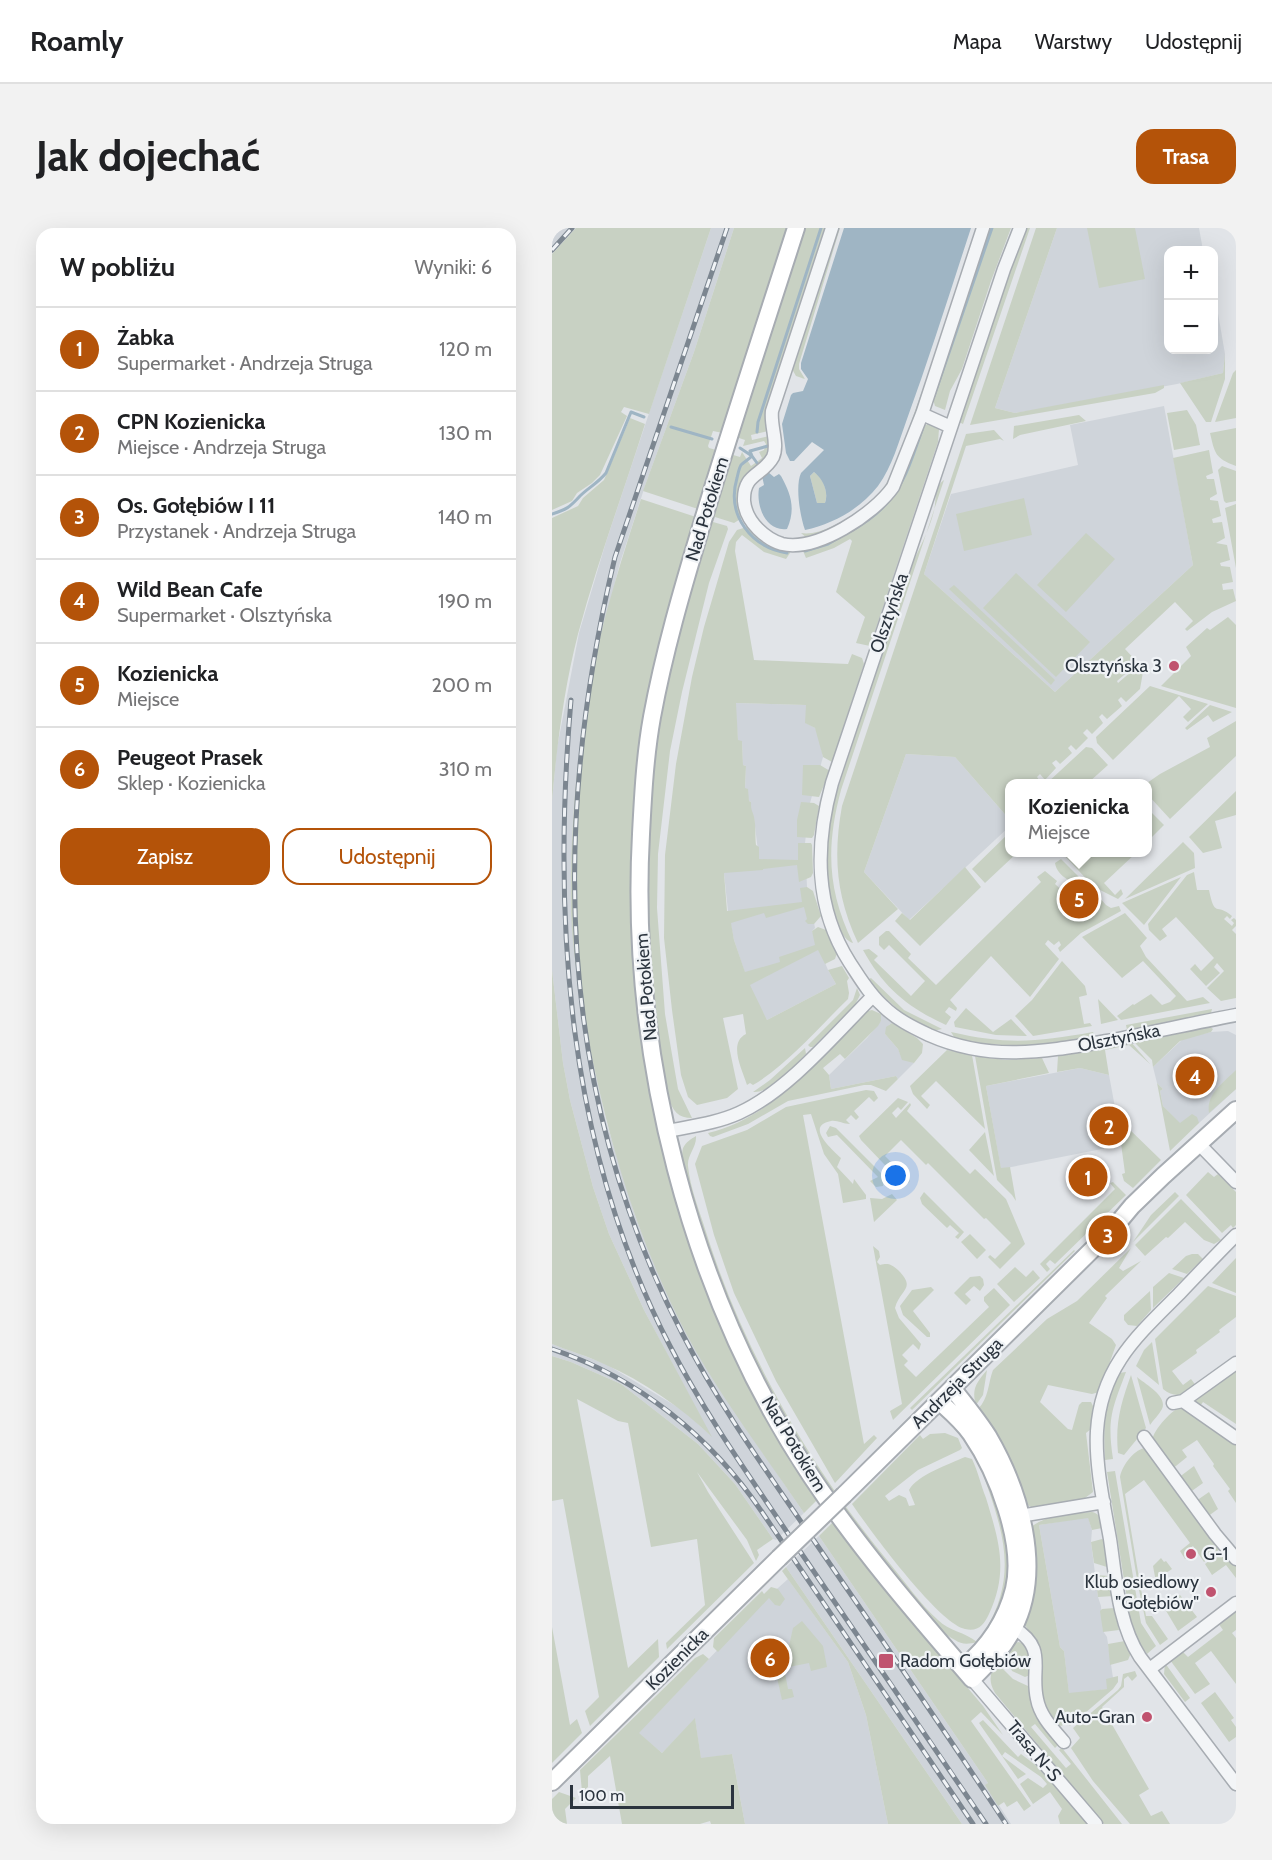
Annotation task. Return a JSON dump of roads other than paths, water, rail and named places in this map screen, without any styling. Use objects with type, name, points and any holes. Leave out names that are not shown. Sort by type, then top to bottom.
[{"type":"main road","name":"Nad Potokiem","points":[[796,228],[716,477],[670,631],[647,748],[640,855],[641,971],[650,1041],[675,1167],[705,1261],[732,1329],[758,1385],[805,1466],[859,1545],[967,1673]]},
{"type":"main road","name":"Andrzeja Struga","points":[[802,1536],[1112,1230],[1150,1203],[1236,1110]]},
{"type":"main road","name":"Andrzeja Struga","points":[[1202,1147],[1236,1123]]},
{"type":"main road","points":[[952,1388],[994,1447],[1004,1469],[1014,1517],[1016,1557],[1014,1588],[1000,1625],[967,1673]]},
{"type":"main road","points":[[939,1401],[960,1421],[982,1452],[1027,1546],[1028,1566],[1024,1600],[1014,1628],[996,1654],[967,1673]]},
{"type":"main road","name":"Kozienicka","points":[[552,1782],[802,1536]]},
{"type":"street","points":[[832,228],[772,411],[773,456],[747,483],[744,501],[750,519],[769,539],[787,544],[818,539],[859,519],[880,503],[893,487],[922,414],[983,228]]},
{"type":"street","name":"Olsztyńska","points":[[1020,228],[1004,269],[832,783],[822,820],[820,867],[824,901],[846,957],[873,996],[884,1008],[909,1026],[950,1044],[997,1053],[1050,1051],[1236,1015]]},
{"type":"street","points":[[922,414],[951,427]]},
{"type":"street","points":[[668,1131],[722,1120],[758,1103],[797,1072],[873,996]]},
{"type":"street","points":[[1202,1147],[1236,1182]]},
{"type":"street","points":[[1236,1235],[1139,1334],[1118,1360],[1101,1404],[1097,1431],[1104,1502],[1120,1601],[1128,1634],[1140,1657],[1151,1668],[1236,1784]]},
{"type":"street","points":[[1236,1363],[1178,1402],[1236,1438]]},
{"type":"street","points":[[1144,1437],[1236,1559]]},
{"type":"street","points":[[1014,1517],[1104,1502]]},
{"type":"street","points":[[1151,1668],[1236,1603]]},
{"type":"street","points":[[1014,1628],[1032,1644],[1037,1660],[1035,1685],[1038,1705],[1043,1716],[1064,1742]]},
{"type":"street","name":"Trasa N-S","points":[[967,1673],[1096,1824]]},
{"type":"water","points":[[844,228],[971,228],[924,372],[887,471],[878,486],[863,502],[836,520],[805,530],[799,501],[799,479],[801,473],[824,450],[812,442],[794,461],[790,461],[786,453],[782,424],[791,395],[803,391],[808,379],[801,369]],"holes":[[[814,472],[826,490],[825,503],[817,503],[810,476]]]},
{"type":"water","points":[[768,472],[774,477],[779,474],[781,476],[790,495],[792,508],[787,529],[773,526],[761,509],[759,488],[764,485],[762,476]]},
{"type":"waterway","points":[[757,432],[758,422],[821,228]]},
{"type":"waterway","points":[[934,396],[992,228]]},
{"type":"waterway","points":[[552,514],[570,506],[606,473],[631,412],[644,417]]},
{"type":"waterway","points":[[671,427],[712,439]]},
{"type":"waterway","points":[[849,532],[878,512],[897,490],[922,430]]},
{"type":"waterway","points":[[768,446],[750,451],[752,456],[741,465],[735,492],[735,504],[738,516],[752,536],[774,550],[787,553]]},
{"type":"waterway","points":[[740,448],[752,456],[757,463]]},
{"type":"waterway","points":[[805,551],[828,544],[840,537]]},
{"type":"railway","points":[[552,250],[572,228]]},
{"type":"railway","points":[[727,228],[615,557],[595,656],[581,755],[575,854],[577,952],[588,1050],[609,1146],[640,1241],[683,1335],[726,1410],[757,1458],[1006,1824]]},
{"type":"railway","points":[[571,700],[564,866],[567,949],[575,1031],[588,1113],[608,1192],[635,1270],[670,1346],[713,1421],[986,1824]]},
{"type":"railway","points":[[552,1349],[584,1361],[643,1394],[670,1413],[720,1459],[762,1512],[973,1824]]},
{"type":"place","name":"Olsztyńska 3","points":[[1174,666]]},
{"type":"place","name":"Kozienicka","points":[[1079,899]]},
{"type":"place","name":"Wild Bean Cafe","points":[[1195,1076]]},
{"type":"place","name":"CPN Kozienicka","points":[[1109,1126]]},
{"type":"place","name":"Żabka","points":[[1088,1177]]},
{"type":"place","name":"Os. Gołębiów I 11","points":[[1108,1235]]},
{"type":"place","name":"G-1","points":[[1191,1554]]},
{"type":"place","name":"Klub osiedlowy \"Gołębiów\"","points":[[1211,1592]]},
{"type":"place","name":"Peugeot Prasek","points":[[770,1658]]},
{"type":"place","name":"Radom Gołębiów","points":[[886,1661]]},
{"type":"place","name":"Auto-Gran","points":[[1147,1717]]}]
